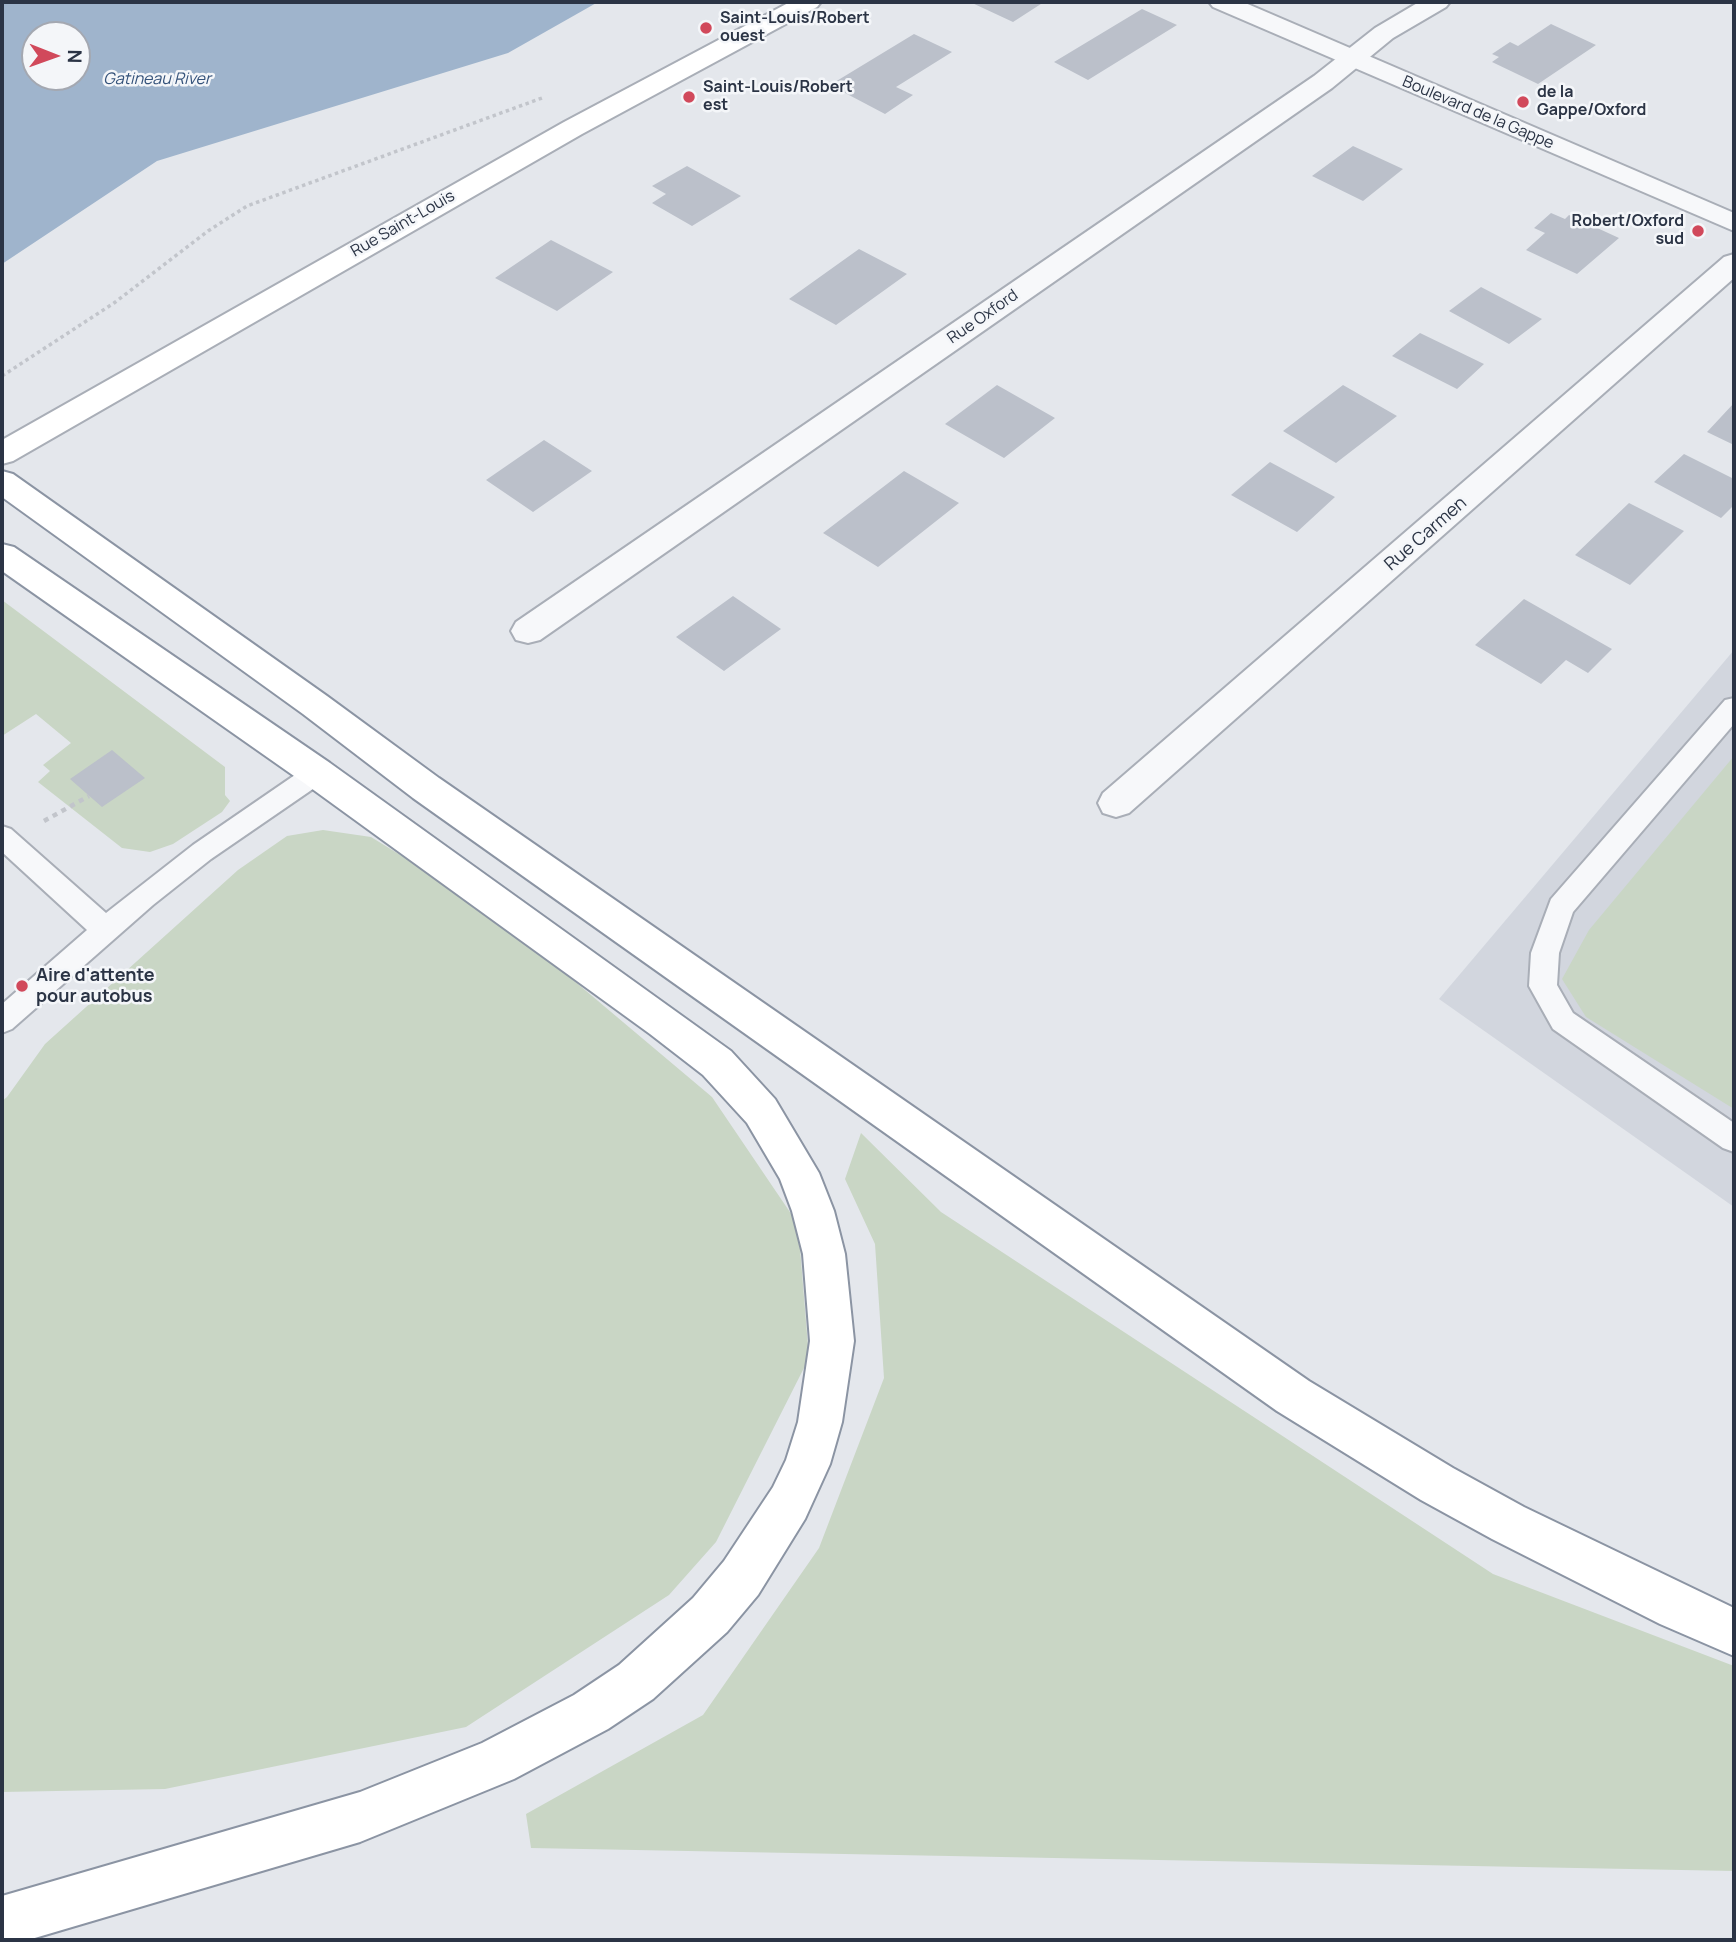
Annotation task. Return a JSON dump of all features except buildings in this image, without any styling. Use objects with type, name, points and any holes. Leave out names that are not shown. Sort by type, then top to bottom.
[{"type":"main road","name":"Rue Saint-Louis","points":[[2,454],[573,128],[808,2]]},
{"type":"main road","points":[[2,482],[315,705],[426,788],[1293,1396],[1437,1484],[1508,1523],[1677,1607],[1734,1632]]},
{"type":"main road","points":[[2,555],[317,773],[693,1043],[730,1076],[761,1111],[780,1140],[798,1173],[813,1211],[824,1254],[832,1341],[820,1422],[807,1464],[789,1503],[741,1578],[675,1650],[636,1682],[591,1712],[497,1762],[360,1817],[2,1922]]},
{"type":"street","name":"Boulevard de la Gappe","points":[[1222,2],[1734,223]]},
{"type":"street","name":"Rue Oxford","points":[[528,631],[1312,90],[1384,33],[1437,2]]},
{"type":"street","name":"Rue Carmen","points":[[1116,803],[1734,263]]},
{"type":"lane","points":[[1734,707],[1561,907],[1545,953],[1543,986],[1563,1021],[1734,1139]]},
{"type":"lane","points":[[2,1021],[105,929],[202,852],[317,773]]},
{"type":"lane","points":[[4,840],[105,929]]},
{"type":"path","points":[[2,376],[114,303],[208,231],[247,206],[552,93]]},
{"type":"path","points":[[72,807],[89,796]]},
{"type":"shaded area","points":[[1734,650],[1734,1207],[1439,999]]},
{"type":"green space","points":[[2,600],[225,767],[225,795],[230,801],[222,812],[173,844],[150,852],[122,848],[38,782],[50,771],[43,765],[71,743],[36,714],[2,736]]},
{"type":"green space","points":[[1734,756],[1734,1109],[1586,1017],[1562,979],[1589,930]]},
{"type":"green space","points":[[323,830],[371,837],[490,910],[712,1097],[798,1224],[809,1358],[716,1542],[669,1595],[466,1727],[165,1789],[2,1792],[2,1101],[45,1044],[238,870],[287,836]]},
{"type":"green space","points":[[861,1133],[941,1212],[1493,1574],[1734,1666],[1734,1871],[531,1848],[526,1814],[703,1715],[819,1548],[884,1378],[875,1244],[845,1179]]},
{"type":"water","name":"Gatineau River","points":[[2,2],[598,2],[508,53],[157,161],[2,264]]},
{"type":"place","name":"Saint-Louis/Robert ouest","points":[[706,28]]},
{"type":"place","name":"Saint-Louis/Robert est","points":[[689,97]]},
{"type":"place","name":"de la Gappe/Oxford","points":[[1523,102]]},
{"type":"place","name":"Robert/Oxford sud","points":[[1698,231]]},
{"type":"place","name":"Aire d'attente pour autobus","points":[[22,986]]}]
